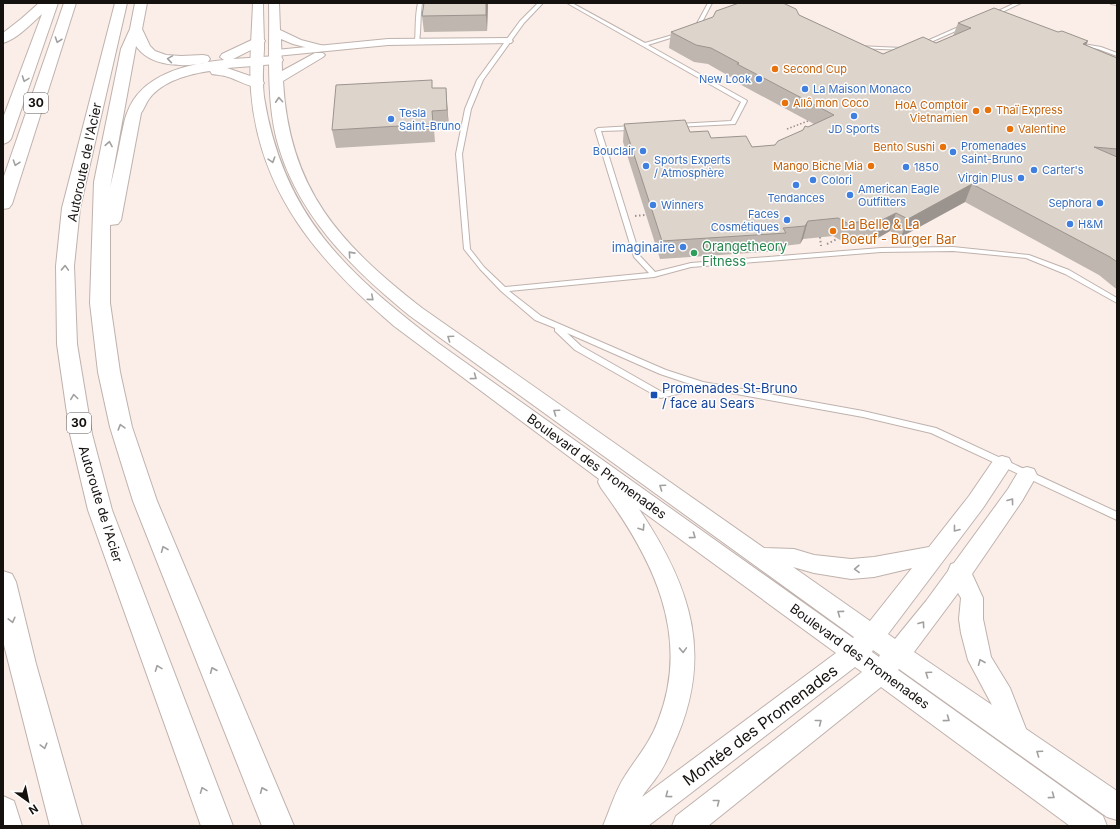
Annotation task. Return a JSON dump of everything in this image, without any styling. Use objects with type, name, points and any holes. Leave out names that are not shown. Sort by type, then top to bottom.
[{"type":"highway","points":[[3,39],[26,22],[46,3]]},
{"type":"highway","points":[[3,139],[52,3]]},
{"type":"highway","name":"30","points":[[3,204],[70,3]]},
{"type":"highway","name":"Autoroute de l'Acier","points":[[121,3],[72,208],[65,266],[67,344],[81,434],[100,510],[217,826]]},
{"type":"highway","points":[[141,3],[136,29],[128,48],[102,182],[100,286],[101,325],[112,390],[121,427],[140,487],[278,826]]},
{"type":"highway","points":[[136,29],[145,50],[160,57],[187,60],[257,53],[276,57]]},
{"type":"highway","points":[[100,286],[119,180],[136,104],[140,98],[148,89],[166,79],[182,73],[257,53]]},
{"type":"highway","points":[[182,73],[205,71],[226,72],[257,83]]},
{"type":"highway","points":[[3,582],[22,664],[66,826]]},
{"type":"highway","points":[[3,812],[6,826]]},
{"type":"street","name":"Boulevard des Promenades","points":[[258,3],[257,83],[265,136],[279,178],[302,221],[338,267],[368,296],[400,323],[593,464],[864,644],[890,663],[1093,826]]},
{"type":"street","name":"Boulevard des Promenades","points":[[274,3],[277,79],[283,135],[290,159],[300,184],[328,226],[370,274],[427,321],[762,557],[864,644]]},
{"type":"street","points":[[276,32],[319,52],[506,44]]},
{"type":"street","points":[[276,57],[378,43],[417,42],[506,44]]},
{"type":"street","points":[[277,79],[319,52]]},
{"type":"street","points":[[593,464],[628,508],[659,558],[675,600],[680,622],[683,651],[681,688],[672,720],[655,756],[634,786],[617,826]]},
{"type":"street","name":"Montée des Promenades","points":[[626,826],[864,644],[982,494],[1002,464]]},
{"type":"street","points":[[686,826],[890,663],[921,625],[1015,495],[1027,475]]},
{"type":"street","points":[[762,557],[794,558],[814,564],[851,569],[874,567],[935,555]]},
{"type":"street","points":[[959,571],[972,598],[971,619],[976,647],[984,669],[1001,696],[1017,737]]},
{"type":"street","name":"Boulevard des Promenades","points":[[890,663],[1017,737],[1117,807]]},
{"type":"lane","points":[[417,42],[419,25],[418,13],[420,3]]},
{"type":"lane","points":[[541,3],[522,22],[480,80],[468,109],[459,158],[467,248],[482,268],[503,289],[538,318],[663,372],[703,385],[832,408],[916,425],[942,435],[1117,516]]},
{"type":"lane","points":[[569,3],[744,100],[733,123],[669,126]]},
{"type":"lane","points":[[690,30],[696,28],[710,3]]},
{"type":"lane","points":[[993,19],[987,17],[1019,3]]},
{"type":"lane","points":[[852,46],[896,50],[912,48],[972,23]]},
{"type":"lane","points":[[645,45],[683,32]]},
{"type":"lane","points":[[1070,43],[1099,48],[1117,54]]},
{"type":"lane","points":[[638,128],[598,130],[637,257],[654,275]]},
{"type":"lane","points":[[503,289],[654,275],[698,264],[881,250],[953,250],[1027,256],[1067,272],[1117,301]]},
{"type":"lane","points":[[553,324],[578,348],[661,395],[703,385]]},
{"type":"path","points":[[787,129],[808,121]]},
{"type":"path","points":[[821,246],[837,239]]},
{"type":"building","points":[[424,3],[486,3],[486,15],[422,16]]},
{"type":"building","name":"Promenades Saint-Bruno","points":[[739,3],[783,3],[796,9],[799,15],[883,54],[923,37],[936,43],[971,28],[958,23],[994,8],[1058,32],[1062,31],[1088,41],[1083,44],[1117,58],[1117,149],[1094,147],[1117,157],[1117,262],[972,184],[908,219],[896,213],[882,220],[847,223],[838,218],[808,221],[805,226],[783,228],[786,233],[662,241],[624,124],[685,120],[690,132],[708,131],[711,138],[746,136],[752,147],[775,145],[778,141],[803,130],[805,126],[808,127],[834,115],[737,64],[739,63],[711,48],[696,45],[671,32],[713,17],[716,11]]},
{"type":"building","points":[[432,80],[432,88],[446,88],[447,110],[432,111],[433,124],[332,130],[336,85]]},
{"type":"place","name":"Second Cup","points":[[775,69]]},
{"type":"place","name":"New Look","points":[[759,79]]},
{"type":"place","name":"La Maison Monaco","points":[[805,89]]},
{"type":"place","name":"Allô mon Coco","points":[[785,103]]},
{"type":"place","name":"Thaï Express","points":[[988,110]]},
{"type":"place","name":"HoA Comptoir Vietnamien","points":[[976,111]]},
{"type":"place","name":"JD Sports","points":[[854,116]]},
{"type":"place","name":"Tesla Saint-Bruno","points":[[391,119]]},
{"type":"place","name":"Valentine","points":[[1010,129]]},
{"type":"place","name":"Bento Sushi","points":[[943,147]]},
{"type":"place","name":"Bouclair","points":[[643,151]]},
{"type":"place","name":"Promenades Saint-Bruno","points":[[953,152]]},
{"type":"place","name":"Sports Experts / Atmosphère","points":[[646,166]]},
{"type":"place","name":"Mango Biche Mia","points":[[871,166]]},
{"type":"place","name":"1850","points":[[906,167]]},
{"type":"place","name":"Carter's","points":[[1034,170]]},
{"type":"place","name":"Virgin Plus","points":[[1021,178]]},
{"type":"place","name":"Colori","points":[[813,180]]},
{"type":"place","name":"Tendances","points":[[796,185]]},
{"type":"place","name":"American Eagle Outfitters","points":[[850,195]]},
{"type":"place","name":"Sephora","points":[[1100,203]]},
{"type":"place","name":"Winners","points":[[653,205]]},
{"type":"place","name":"Faces Cosmétiques","points":[[787,220]]},
{"type":"place","name":"H&M","points":[[1070,224]]},
{"type":"place","name":"La Belle & La Boeuf - Burger Bar","points":[[833,231]]},
{"type":"place","name":"imaginaire","points":[[683,247]]},
{"type":"place","name":"Orangetheory Fitness","points":[[694,253]]},
{"type":"place","name":"Promenades St-Bruno / face au Sears","points":[[654,395]]}]
